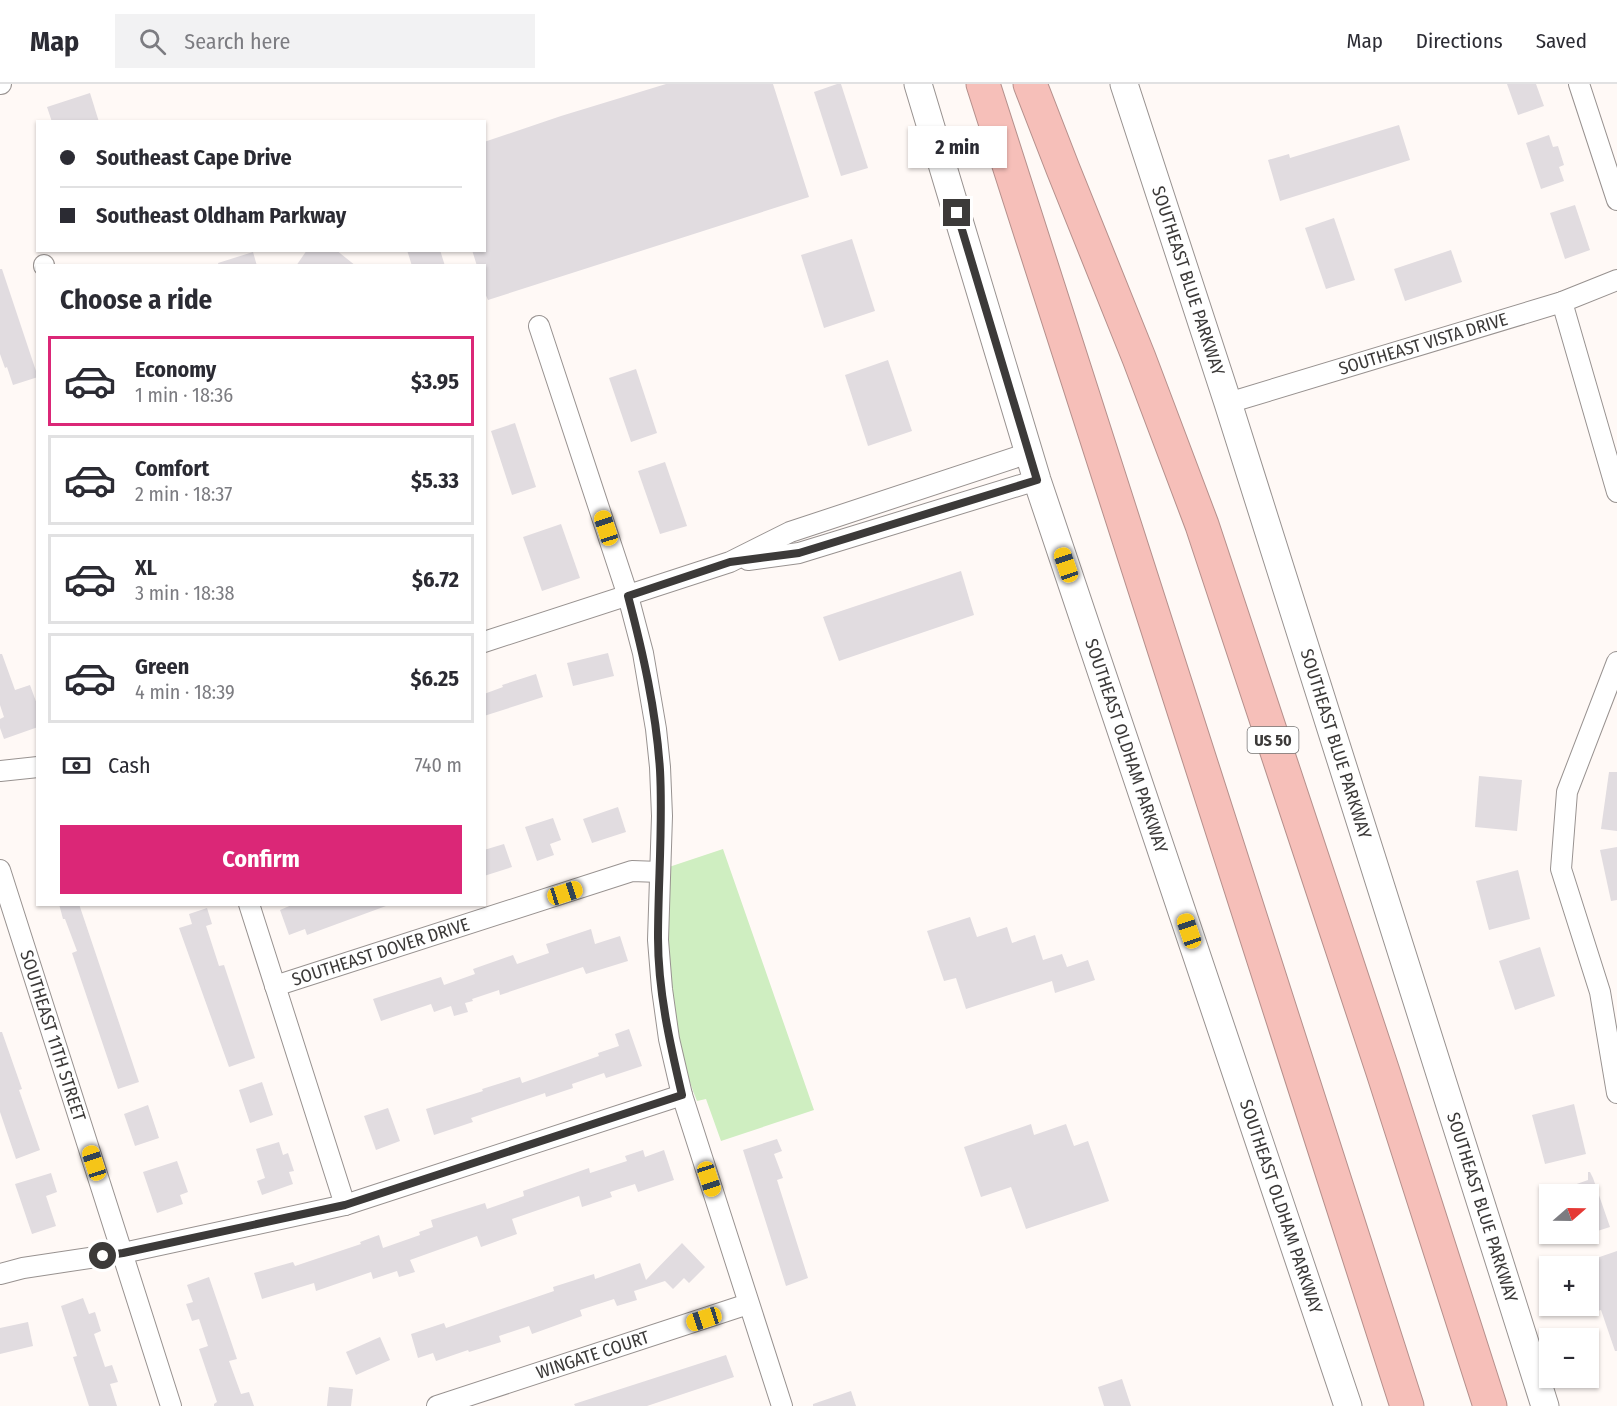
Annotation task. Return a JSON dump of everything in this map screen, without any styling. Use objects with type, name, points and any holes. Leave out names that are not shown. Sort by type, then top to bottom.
[{"type":"highway","points":[[983,84],[1407,1406]]},
{"type":"highway","name":"US 50","points":[[1030,84],[1139,358],[1202,525],[1490,1406]]},
{"type":"street","name":"SOUTHEAST OLDHAM PARKWAY","points":[[918,84],[1037,480],[1348,1406]]},
{"type":"street","name":"SOUTHEAST BLUE PARKWAY","points":[[1124,84],[1228,403],[1545,1406]]},
{"type":"street","points":[[1579,84],[1617,200]]},
{"type":"street","name":"SOUTHEAST VISTA DRIVE","points":[[1228,403],[1562,302],[1617,280]]},
{"type":"street","points":[[1562,302],[1617,492]]},
{"type":"street","points":[[540,326],[628,596],[643,653],[656,729],[662,816],[658,940],[669,1039],[682,1095],[782,1406]]},
{"type":"street","points":[[486,641],[730,562],[790,532],[1029,453]]},
{"type":"street","points":[[730,562],[799,553],[1037,480]]},
{"type":"street","points":[[1617,662],[1566,792],[1561,869],[1600,992],[1617,1093]]},
{"type":"street","points":[[0,771],[36,767]]},
{"type":"street","name":"SOUTHEAST 11TH STREET","points":[[0,870],[171,1406]]},
{"type":"street","name":"SOUTHEAST DOVER DRIVE","points":[[275,986],[632,872],[660,872]]},
{"type":"street","points":[[250,906],[345,1205]]},
{"type":"street","points":[[0,1274],[23,1268],[123,1253],[345,1205],[682,1095]]},
{"type":"street","name":"WINGATE COURT","points":[[437,1406],[748,1304]]},
{"type":"green space","points":[[723,849],[814,1110],[721,1141],[706,1099],[697,1101],[687,1074],[677,1028],[670,969],[669,867]]},
{"type":"building","points":[[666,84],[773,84],[809,197],[488,300],[486,264],[476,264],[473,252],[486,252],[486,141]]},
{"type":"building","points":[[841,84],[868,168],[841,176],[814,92]]},
{"type":"building","points":[[1507,84],[1536,84],[1544,106],[1518,115]]},
{"type":"building","points":[[90,93],[98,120],[51,120],[47,107]]},
{"type":"building","points":[[1399,125],[1410,160],[1280,201],[1268,160],[1289,154],[1290,158]]},
{"type":"building","points":[[1549,135],[1553,147],[1558,146],[1564,165],[1559,167],[1564,181],[1541,189],[1526,143]]},
{"type":"building","points":[[1575,205],[1590,250],[1565,259],[1550,213]]},
{"type":"building","points":[[1334,218],[1355,280],[1326,289],[1305,228]]},
{"type":"building","points":[[852,239],[875,311],[824,328],[801,255]]},
{"type":"building","points":[[1451,250],[1462,282],[1405,301],[1394,269]]},
{"type":"building","points":[[253,252],[256,264],[218,264]]},
{"type":"building","points":[[306,252],[338,252],[354,264],[297,264]]},
{"type":"building","points":[[408,252],[441,252],[444,264],[411,264]]},
{"type":"building","points":[[0,269],[2,269],[36,371],[36,378],[13,385],[0,354]]},
{"type":"building","points":[[888,360],[912,431],[868,446],[845,375]]},
{"type":"building","points":[[636,369],[657,433],[631,442],[609,378]]},
{"type":"building","points":[[515,423],[536,487],[512,495],[491,431]]},
{"type":"building","points":[[665,462],[687,526],[660,534],[638,471]]},
{"type":"building","points":[[561,524],[580,578],[542,591],[523,537]]},
{"type":"building","points":[[961,571],[974,615],[839,661],[823,617]]},
{"type":"building","points":[[608,653],[614,676],[573,686],[567,663]]},
{"type":"building","points":[[0,654],[2,654],[15,690],[30,685],[36,702],[36,728],[4,739],[0,728],[0,719],[4,717],[0,705]]},
{"type":"building","points":[[536,674],[543,697],[486,715],[486,693],[503,687],[502,685]]},
{"type":"building","points":[[1609,772],[1617,772],[1617,831],[1601,829]]},
{"type":"building","points":[[1479,776],[1522,780],[1517,831],[1475,827]]},
{"type":"building","points":[[618,807],[626,832],[592,843],[583,819]]},
{"type":"building","points":[[553,818],[561,840],[550,844],[554,855],[537,861],[525,827]]},
{"type":"building","points":[[504,844],[512,867],[486,875],[486,849]]},
{"type":"building","points":[[1617,847],[1617,900],[1611,901],[1600,850]]},
{"type":"building","points":[[1518,870],[1530,919],[1489,930],[1476,881]]},
{"type":"building","points":[[60,906],[80,906],[139,1082],[118,1089],[72,953],[77,951],[65,919],[63,919]]},
{"type":"building","points":[[289,906],[386,906],[307,935],[305,929],[289,935],[280,910]]},
{"type":"building","points":[[207,908],[212,924],[206,926],[219,966],[224,965],[255,1058],[229,1067],[179,928],[192,924],[189,914]]},
{"type":"building","points":[[970,917],[977,937],[1007,927],[1012,943],[1035,935],[1043,960],[1062,954],[1067,967],[1088,960],[1095,980],[1055,993],[1052,981],[966,1009],[956,978],[944,981],[927,931]]},
{"type":"building","points":[[591,929],[595,944],[620,936],[628,961],[586,974],[583,967],[500,995],[499,990],[465,1003],[468,1012],[454,1016],[451,1006],[434,1012],[431,1004],[381,1021],[373,999],[441,977],[444,985],[475,974],[473,969],[513,955],[517,964],[549,953],[546,944]]},
{"type":"building","points":[[1540,947],[1555,996],[1515,1010],[1499,961]]},
{"type":"building","points":[[629,1029],[642,1066],[606,1078],[604,1073],[572,1084],[573,1088],[546,1097],[545,1093],[471,1118],[473,1122],[434,1135],[426,1109],[520,1077],[522,1083],[599,1056],[598,1053],[619,1046],[615,1034]]},
{"type":"building","points":[[0,1032],[2,1032],[22,1089],[19,1090],[40,1150],[16,1159],[0,1112]]},
{"type":"building","points":[[262,1082],[273,1115],[250,1123],[239,1090]]},
{"type":"building","points":[[1574,1104],[1586,1154],[1545,1164],[1532,1115]]},
{"type":"building","points":[[148,1105],[159,1138],[135,1146],[124,1114]]},
{"type":"building","points":[[388,1108],[400,1141],[376,1150],[364,1116]]},
{"type":"building","points":[[1031,1124],[1034,1135],[1066,1124],[1074,1146],[1088,1141],[1109,1201],[1026,1229],[1011,1187],[981,1197],[964,1147]]},
{"type":"building","points":[[777,1139],[782,1151],[774,1154],[783,1178],[777,1180],[808,1278],[786,1286],[743,1150]]},
{"type":"building","points":[[279,1142],[283,1155],[288,1153],[294,1171],[289,1172],[293,1184],[262,1195],[257,1181],[265,1178],[256,1149]]},
{"type":"building","points":[[643,1150],[645,1157],[664,1150],[674,1180],[638,1192],[635,1184],[610,1192],[612,1197],[582,1207],[579,1196],[512,1219],[517,1234],[481,1247],[477,1236],[410,1260],[415,1272],[399,1277],[397,1271],[373,1279],[371,1272],[316,1291],[314,1283],[262,1299],[254,1273],[293,1262],[295,1266],[361,1244],[360,1242],[379,1235],[383,1248],[420,1235],[419,1232],[433,1227],[431,1220],[485,1203],[487,1209],[524,1196],[523,1191],[589,1168],[590,1173],[627,1161],[625,1156]]},
{"type":"building","points":[[177,1161],[188,1192],[180,1195],[183,1204],[157,1213],[143,1172]]},
{"type":"building","points":[[1588,1172],[1590,1172],[1595,1184],[1577,1184],[1588,1180]]},
{"type":"building","points":[[51,1173],[57,1192],[46,1196],[56,1226],[32,1234],[15,1184]]},
{"type":"building","points":[[1599,1195],[1610,1227],[1599,1230]]},
{"type":"building","points":[[682,1243],[705,1267],[689,1283],[684,1278],[673,1289],[665,1281],[634,1291],[637,1300],[617,1306],[614,1299],[580,1310],[582,1316],[532,1334],[529,1326],[499,1336],[501,1342],[469,1352],[468,1350],[436,1361],[433,1353],[418,1358],[411,1334],[444,1323],[446,1328],[554,1291],[553,1287],[594,1274],[595,1279],[640,1263],[646,1280]]},
{"type":"building","points":[[1617,1251],[1617,1351],[1615,1351],[1601,1310],[1599,1311],[1599,1257]]},
{"type":"building","points":[[209,1277],[237,1359],[229,1361],[241,1394],[249,1392],[254,1406],[214,1406],[217,1402],[199,1349],[208,1346],[199,1319],[192,1321],[186,1304],[193,1302],[187,1285]]},
{"type":"building","points":[[83,1298],[89,1314],[95,1312],[101,1331],[94,1334],[105,1367],[112,1365],[118,1382],[110,1384],[117,1406],[89,1406],[73,1357],[77,1356],[61,1306]]},
{"type":"building","points":[[28,1322],[33,1346],[0,1354],[0,1328]]},
{"type":"building","points":[[380,1337],[390,1360],[356,1375],[346,1352]]},
{"type":"building","points":[[726,1355],[734,1377],[647,1406],[575,1406],[574,1404]]},
{"type":"building","points":[[1122,1379],[1131,1406],[1104,1406],[1098,1387]]},
{"type":"building","points":[[329,1387],[353,1389],[351,1406],[327,1406]]},
{"type":"building","points":[[851,1391],[856,1406],[813,1406],[813,1404]]},
{"type":"route","points":[[103,1256],[345,1205],[682,1095],[669,1039],[658,940],[662,816],[656,729],[643,653],[628,596],[730,562],[799,553],[1037,480],[957,213]]}]
